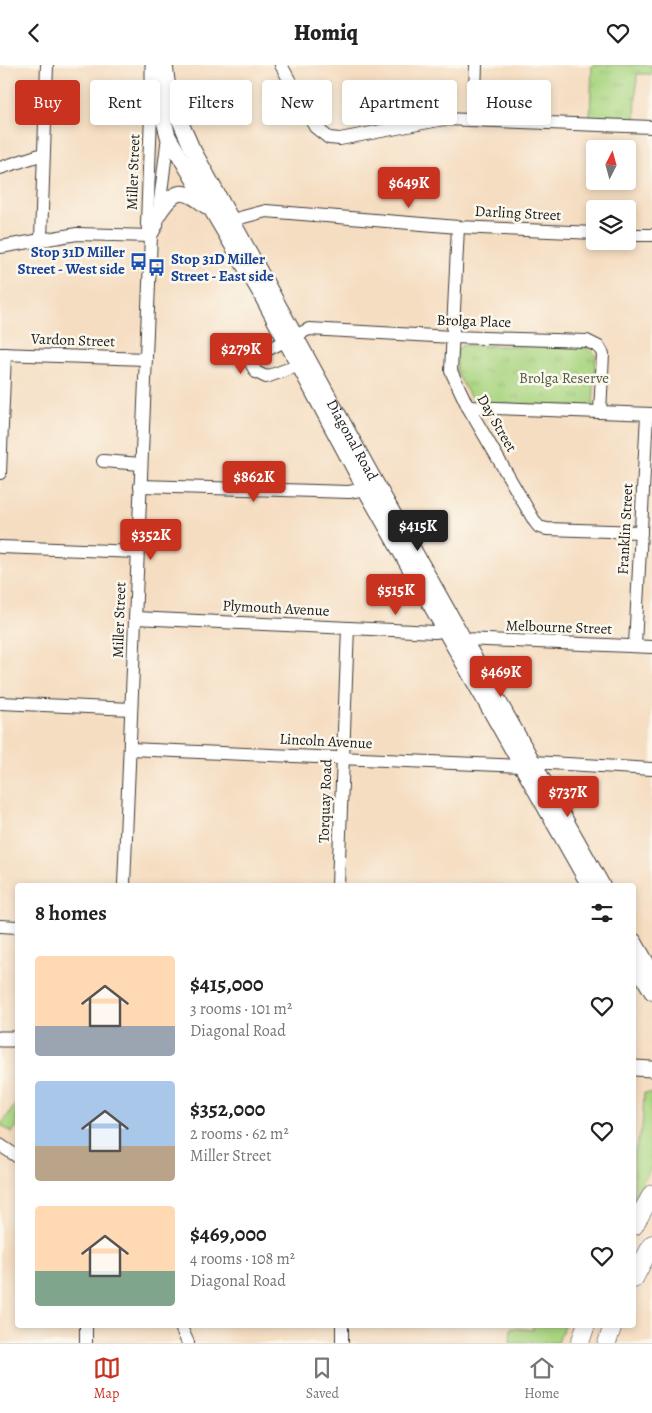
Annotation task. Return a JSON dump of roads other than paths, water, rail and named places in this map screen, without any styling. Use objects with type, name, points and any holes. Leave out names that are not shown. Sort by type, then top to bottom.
[{"type":"highway","points":[[636,1222],[652,1194]]},
{"type":"highway","points":[[636,1275],[652,1244]]},
{"type":"highway","points":[[580,1343],[585,1328]]},
{"type":"highway","points":[[607,1343],[612,1328]]},
{"type":"main road","name":"Diagonal Road","points":[[165,65],[169,96],[184,133],[258,289],[289,338],[446,630],[459,641]]},
{"type":"main road","name":"Diagonal Road","points":[[153,72],[168,136],[210,208],[226,223]]},
{"type":"main road","points":[[168,136],[169,96]]},
{"type":"main road","points":[[159,213],[167,201],[179,193],[196,198],[210,208]]},
{"type":"main road","name":"Diagonal Road","points":[[289,338],[297,366],[370,486],[459,641],[527,764],[588,883]]},
{"type":"main road","name":"Diagonal Road","points":[[527,764],[601,883]]},
{"type":"main road","points":[[636,945],[649,972],[652,992]]},
{"type":"main road","points":[[636,962],[649,972]]},
{"type":"main road","points":[[0,1039],[15,1039]]},
{"type":"main road","points":[[636,1068],[652,1069]]},
{"type":"street","points":[[41,238],[47,65]]},
{"type":"street","points":[[281,65],[315,127],[329,138],[340,139],[444,119],[467,119]]},
{"type":"street","points":[[475,80],[476,65]]},
{"type":"street","name":"Miller Street","points":[[124,883],[151,236],[147,224],[153,72]]},
{"type":"street","points":[[551,122],[652,127]]},
{"type":"street","name":"Miller Street","points":[[151,236],[157,225],[168,136]]},
{"type":"street","points":[[0,167],[43,154]]},
{"type":"street","name":"Darling Street","points":[[226,223],[266,211],[458,227],[586,233]]},
{"type":"street","name":"Day Street","points":[[458,227],[451,371],[468,407],[539,527],[547,529],[641,533]]},
{"type":"street","points":[[0,247],[41,238],[77,234],[151,236]]},
{"type":"street","points":[[636,235],[652,235]]},
{"type":"street","name":"Brolga Place","points":[[289,338],[308,329],[452,337],[587,341],[599,347],[603,354],[600,412]]},
{"type":"street","points":[[289,338],[255,356],[252,365],[256,372],[266,377],[297,366]]},
{"type":"street","points":[[0,473],[2,354]]},
{"type":"street","name":"Vardon Street","points":[[2,354],[146,359]]},
{"type":"street","points":[[468,407],[650,414]]},
{"type":"street","name":"Franklin Street","points":[[635,645],[650,414]]},
{"type":"street","points":[[103,461],[141,464]]},
{"type":"street","points":[[140,486],[348,492],[370,486]]},
{"type":"street","points":[[0,547],[138,552]]},
{"type":"street","name":"Plymouth Avenue","points":[[135,618],[435,632],[446,630]]},
{"type":"street","name":"Torquay Road","points":[[338,883],[348,628]]},
{"type":"street","name":"Melbourne Street","points":[[459,641],[652,647]]},
{"type":"street","points":[[0,703],[131,709]]},
{"type":"street","name":"Lincoln Avenue","points":[[130,749],[652,769]]},
{"type":"street","points":[[0,926],[15,927]]},
{"type":"street","points":[[0,1145],[15,1155]]},
{"type":"street","points":[[86,1328],[86,1343]]},
{"type":"street","points":[[181,1328],[188,1343]]},
{"type":"street","points":[[342,1328],[342,1343]]},
{"type":"place","name":"Stop 31D Miller Street - West side","points":[[139,261]]},
{"type":"place","name":"Stop 31D Miller Street - East side","points":[[157,268]]},
{"type":"park label","name":"Brolga Reserve","points":[[564,378]]}]
